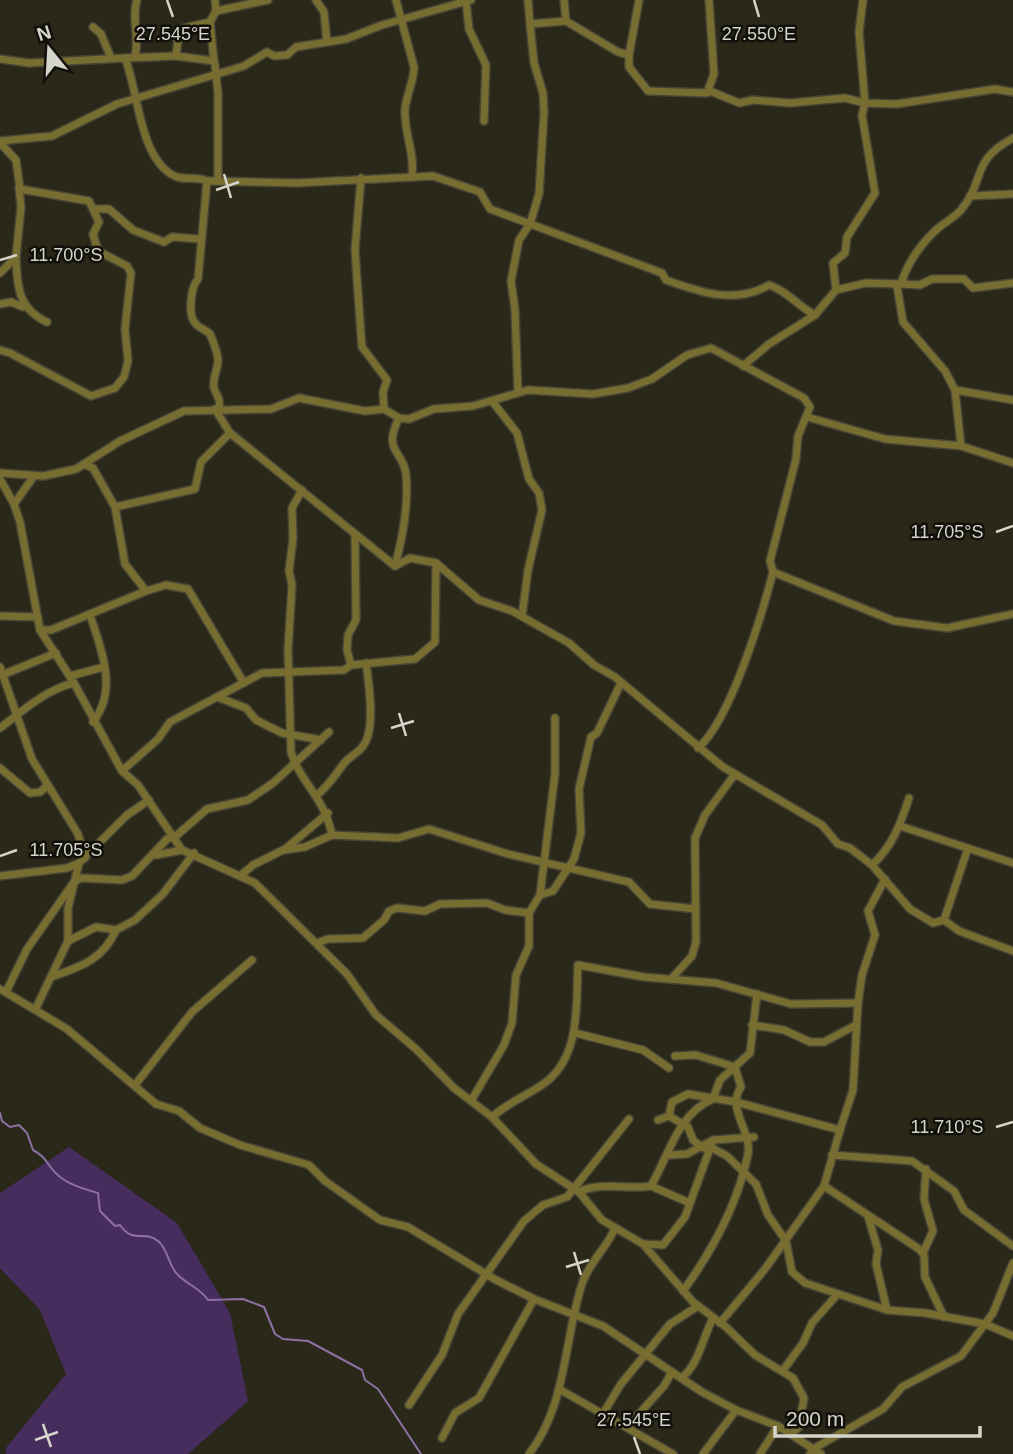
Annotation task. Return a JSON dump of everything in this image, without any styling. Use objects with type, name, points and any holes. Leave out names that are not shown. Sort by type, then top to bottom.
[{"type":"street","points":[[135,56],[138,40],[134,15],[137,0]]},
{"type":"street","points":[[215,0],[216,11],[210,22],[217,74],[218,181]]},
{"type":"street","points":[[216,11],[268,0]]},
{"type":"street","points":[[316,0],[324,12],[327,42]]},
{"type":"street","points":[[396,0],[414,67],[414,78],[405,110],[414,163],[412,176]]},
{"type":"street","points":[[518,392],[515,310],[511,281],[519,240],[530,224],[539,194],[544,113],[543,93],[534,63],[528,0]]},
{"type":"street","points":[[564,0],[566,21]]},
{"type":"street","points":[[639,0],[629,67],[648,91],[710,91],[739,103],[753,100],[790,103],[845,99],[865,103],[920,103],[949,94],[976,94],[995,89],[1013,92]]},
{"type":"street","points":[[709,0],[714,74],[710,91]]},
{"type":"street","points":[[836,290],[833,262],[845,253],[847,237],[876,193],[862,115],[865,103],[859,32],[863,0]]},
{"type":"street","points":[[0,142],[52,136],[117,104],[244,66],[267,52],[281,57],[290,54],[296,47],[327,42],[469,1],[469,29],[486,65],[484,121]]},
{"type":"street","points":[[530,24],[566,21],[618,52],[629,55]]},
{"type":"street","points":[[176,56],[179,33],[184,28],[210,22]]},
{"type":"street","points":[[93,27],[101,34],[111,58]]},
{"type":"street","points":[[0,59],[29,63],[176,56],[214,61]]},
{"type":"street","points":[[125,58],[140,124],[165,169],[178,178],[197,176],[207,181],[298,183],[433,176],[480,192],[490,209],[662,273],[666,280],[710,295],[754,294],[769,285],[788,292],[801,307],[815,315]]},
{"type":"street","points":[[961,446],[955,390],[945,371],[911,327],[903,322],[899,285],[909,262],[936,230],[960,210],[970,196],[988,155],[995,147],[1013,138]]},
{"type":"street","points":[[0,142],[16,160],[21,207],[16,257],[17,283],[22,291],[24,307]]},
{"type":"street","points":[[361,178],[355,250],[360,334],[362,347],[387,380],[383,392],[384,409]]},
{"type":"street","points":[[207,181],[198,279],[193,285],[191,317],[197,327],[210,334],[216,350],[218,364],[215,389],[219,395],[217,409],[230,433],[395,566]]},
{"type":"street","points":[[0,351],[21,358],[91,396],[115,388],[124,377],[128,361],[125,329],[131,273],[127,266],[98,251],[93,234],[99,222],[94,209],[83,199],[19,188]]},
{"type":"street","points":[[970,196],[1013,194]]},
{"type":"street","points":[[94,209],[108,209],[133,230],[164,242],[172,237],[200,239]]},
{"type":"street","points":[[0,273],[16,257]]},
{"type":"street","points":[[743,366],[769,344],[815,315],[836,290],[866,284],[920,285],[932,279],[964,279],[973,288],[1013,283]]},
{"type":"street","points":[[0,304],[10,302],[24,307],[47,322]]},
{"type":"street","points":[[0,472],[34,476],[86,465],[120,440],[173,415],[217,409],[271,409],[299,398],[365,411],[384,409],[399,418],[409,419],[434,409],[492,401],[528,390],[593,394],[628,388],[652,379],[687,355],[711,348],[804,398],[810,407],[798,436],[796,459],[770,561],[773,572],[752,641],[719,723],[711,737],[698,748]]},
{"type":"street","points":[[955,390],[1013,400]]},
{"type":"street","points":[[492,401],[517,433],[529,478],[539,493],[542,510],[528,570],[522,616]]},
{"type":"street","points":[[807,417],[885,439],[961,446],[1013,463]]},
{"type":"street","points":[[395,566],[408,505],[405,470],[393,450],[394,428],[399,418]]},
{"type":"street","points":[[115,507],[195,489],[201,462],[230,433]]},
{"type":"street","points":[[86,465],[93,468],[115,507],[125,564],[146,591]]},
{"type":"street","points":[[14,503],[34,476]]},
{"type":"street","points":[[0,479],[14,503],[40,630],[72,679],[122,771],[149,800],[176,836],[182,850]]},
{"type":"street","points":[[302,490],[292,508],[293,539],[289,571],[292,584],[288,650],[291,671],[290,735],[295,764],[328,813],[332,835]]},
{"type":"street","points":[[351,665],[347,650],[348,635],[356,620],[355,535]]},
{"type":"street","points":[[395,566],[410,558],[436,564],[479,600],[522,616],[569,643],[698,748],[735,774],[822,825],[838,844],[850,848],[872,865],[910,909],[933,923],[944,920]]},
{"type":"street","points":[[122,771],[158,739],[170,722],[262,673],[344,670],[351,665],[415,659],[435,642],[436,564]]},
{"type":"street","points":[[773,572],[894,621],[947,628],[1013,614]]},
{"type":"street","points":[[40,630],[51,630],[166,585],[188,589],[243,683]]},
{"type":"street","points":[[90,615],[109,685],[103,709],[93,722]]},
{"type":"street","points":[[0,616],[38,617]]},
{"type":"street","points":[[36,1008],[68,941],[68,908],[82,860],[79,834],[32,758],[1,671],[55,653]]},
{"type":"street","points":[[317,795],[331,784],[347,760],[364,746],[368,734],[370,696],[366,663]]},
{"type":"street","points":[[0,728],[57,687],[104,667]]},
{"type":"street","points":[[540,895],[553,891],[569,866],[582,833],[579,789],[584,760],[591,737],[597,733],[621,683]]},
{"type":"street","points":[[217,698],[246,708],[256,720],[290,735],[321,740]]},
{"type":"street","points":[[471,1101],[504,1045],[512,1023],[516,975],[529,946],[529,913],[540,895],[546,862],[555,775],[555,718]]},
{"type":"street","points":[[329,732],[295,764],[248,800],[206,810],[176,836],[167,839],[139,871],[122,880],[92,877],[74,883],[27,949],[3,991],[67,1028],[156,1104],[179,1111],[200,1128],[240,1145],[309,1165],[326,1181],[380,1220],[408,1227],[534,1299],[603,1326],[681,1378],[736,1410],[792,1433],[812,1451],[821,1454]]},
{"type":"street","points":[[0,768],[30,793],[40,792],[47,786]]},
{"type":"street","points":[[671,979],[692,956],[696,942],[695,838],[705,815],[735,774]]},
{"type":"street","points":[[872,865],[900,826],[909,798]]},
{"type":"street","points":[[0,876],[67,868],[82,860],[127,815],[149,800]]},
{"type":"street","points":[[240,876],[253,865],[284,850],[328,813]]},
{"type":"street","points":[[900,826],[1013,863]]},
{"type":"street","points":[[284,850],[306,847],[332,835],[398,838],[429,829],[488,848],[569,866],[595,877],[629,882],[650,904],[696,909]]},
{"type":"street","points":[[944,920],[968,848]]},
{"type":"street","points":[[153,856],[182,850],[194,853],[255,883],[347,974],[376,1016],[492,1117],[536,1164],[576,1191],[588,1207],[643,1244],[698,1306],[755,1355],[783,1369],[801,1388],[804,1398],[799,1427],[792,1433]]},
{"type":"street","points":[[68,941],[96,928],[116,930],[135,920],[163,894],[194,853]]},
{"type":"street","points":[[681,1378],[695,1364],[702,1338],[786,1241],[824,1186],[853,1090],[858,1003],[862,975],[875,935],[868,911],[885,879]]},
{"type":"street","points":[[317,943],[328,939],[363,938],[384,920],[389,911],[397,908],[425,911],[440,904],[487,903],[529,913]]},
{"type":"street","points":[[944,920],[959,931],[1013,951]]},
{"type":"street","points":[[51,978],[88,965],[109,946],[116,930]]},
{"type":"street","points":[[135,1085],[192,1012],[252,960]]},
{"type":"street","points":[[492,1117],[509,1101],[547,1082],[560,1065],[575,1034],[578,965],[644,977],[716,983],[791,1004],[858,1003]]},
{"type":"street","points":[[713,1099],[720,1080],[750,1053],[757,994]]},
{"type":"street","points":[[752,1025],[784,1030],[810,1042],[824,1042],[856,1026]]},
{"type":"street","points":[[575,1034],[643,1050],[669,1068]]},
{"type":"street","points":[[675,1056],[696,1055],[735,1066]]},
{"type":"street","points":[[683,1291],[712,1248],[732,1205],[747,1156],[750,1137],[736,1102],[741,1087],[735,1066]]},
{"type":"street","points":[[669,1115],[672,1102],[688,1094],[736,1102],[840,1130]]},
{"type":"street","points":[[651,1186],[669,1155],[681,1124],[696,1105],[713,1099]]},
{"type":"street","points":[[657,1120],[669,1115]]},
{"type":"street","points":[[669,1115],[688,1127],[693,1140],[705,1148],[727,1156],[756,1184],[768,1215],[786,1241],[792,1272],[805,1283],[836,1296],[887,1310],[985,1324],[1013,1336]]},
{"type":"street","points":[[576,1191],[629,1119]]},
{"type":"street","points":[[669,1155],[687,1154],[705,1148],[713,1140],[750,1137]]},
{"type":"street","points":[[643,1244],[663,1245],[685,1217],[705,1148]]},
{"type":"street","points":[[832,1155],[881,1161],[894,1157],[912,1161],[954,1191],[964,1210],[1013,1246]]},
{"type":"street","points":[[926,1170],[924,1199],[933,1231],[922,1253],[925,1277],[944,1317]]},
{"type":"street","points":[[409,1405],[442,1355],[458,1314],[524,1221],[543,1205],[576,1191],[603,1185],[631,1189],[651,1186],[690,1203]]},
{"type":"street","points":[[824,1186],[867,1212],[880,1225],[922,1253]]},
{"type":"street","points":[[867,1212],[878,1251],[876,1264],[887,1310]]},
{"type":"street","points":[[529,1454],[543,1431],[559,1389],[588,1268],[610,1240],[615,1227]]},
{"type":"street","points":[[812,1451],[883,1409],[902,1387],[955,1361],[985,1324],[999,1301],[1013,1263]]},
{"type":"street","points":[[783,1369],[803,1343],[812,1323],[836,1296]]},
{"type":"street","points":[[442,1438],[455,1413],[479,1398],[534,1299]]},
{"type":"street","points":[[604,1412],[646,1353],[677,1317],[698,1306]]},
{"type":"street","points":[[628,1426],[664,1386],[672,1372]]},
{"type":"street","points":[[559,1389],[604,1412],[673,1454]]},
{"type":"street","points":[[703,1454],[736,1410]]},
{"type":"street","points":[[760,1454],[778,1426]]},
{"type":"shaded area","points":[[69,1147],[177,1223],[230,1313],[248,1401],[188,1454],[6,1454],[6,1448],[66,1374],[40,1310],[0,1268],[0,1193]]},
{"type":"waterway","points":[[0,1113],[2,1121],[10,1127],[19,1125],[27,1133],[33,1150],[62,1178],[73,1185],[98,1193],[100,1211],[115,1226],[120,1225],[134,1236],[148,1236],[158,1241],[175,1271],[208,1300],[243,1299],[264,1307],[275,1334],[283,1339],[308,1341],[362,1370],[365,1380],[378,1389],[421,1454]]}]
